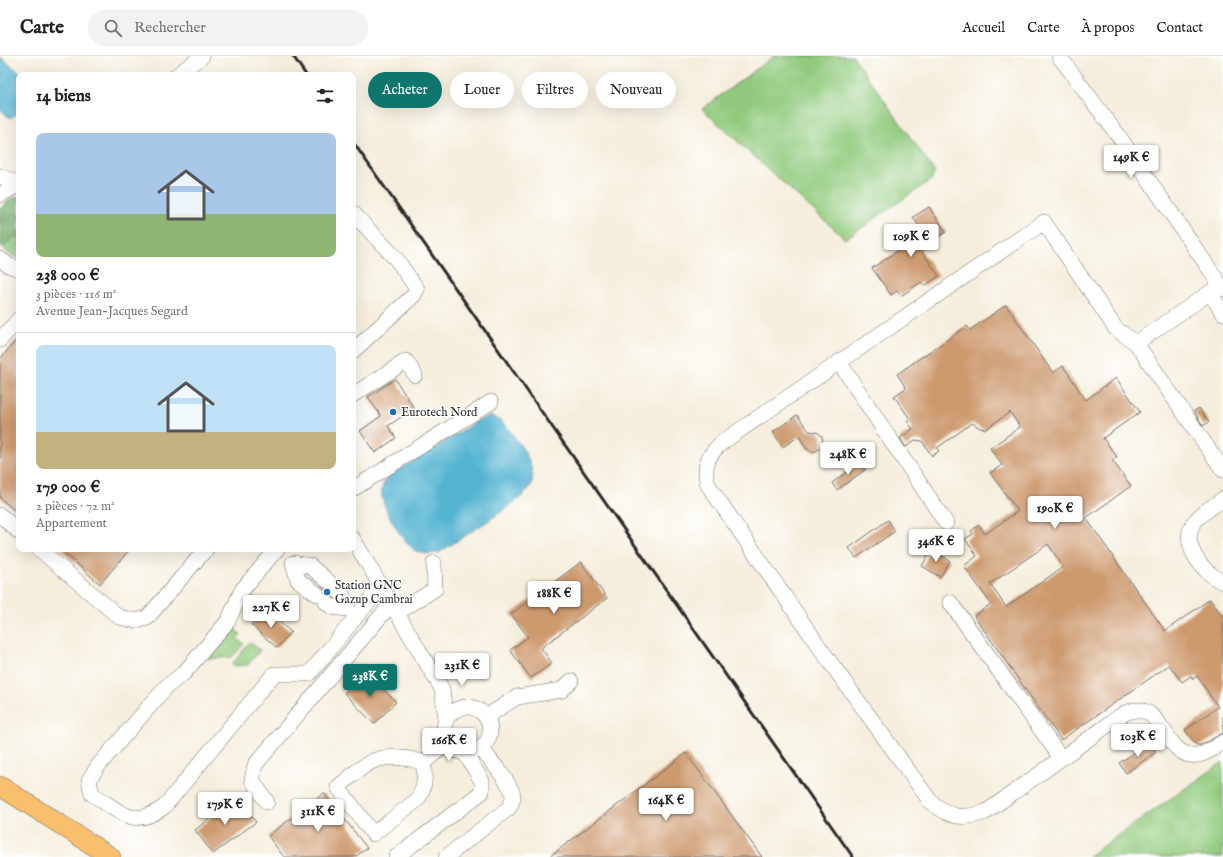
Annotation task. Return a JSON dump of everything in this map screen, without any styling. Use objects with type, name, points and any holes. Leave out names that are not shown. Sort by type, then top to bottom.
[{"type":"main road","points":[[0,786],[111,857]]},
{"type":"street","points":[[181,72],[202,56]]},
{"type":"street","points":[[1059,56],[1120,138],[1218,289],[1223,313]]},
{"type":"street","points":[[0,176],[16,184]]},
{"type":"street","points":[[0,195],[16,186]]},
{"type":"street","points":[[356,216],[397,260],[417,289],[414,295],[356,348]]},
{"type":"street","points":[[1223,470],[1136,343],[1116,329],[1044,222],[714,449],[708,459],[706,467],[708,485],[824,654],[930,801],[943,812],[956,817],[970,817],[986,812],[1127,712],[1139,709],[1152,714],[1176,749],[1185,754],[1192,756],[1203,754],[1223,742]]},
{"type":"street","points":[[0,259],[16,267]]},
{"type":"street","points":[[0,273],[16,270]]},
{"type":"street","points":[[1136,343],[1218,289]]},
{"type":"street","points":[[0,340],[16,321]]},
{"type":"street","points":[[356,393],[406,361],[415,375]]},
{"type":"street","points":[[839,362],[946,523]]},
{"type":"street","points":[[356,487],[491,402]]},
{"type":"street","points":[[1223,499],[1195,520],[1191,530],[1190,539],[1194,556],[1208,573],[1223,582]]},
{"type":"street","points":[[0,515],[16,529]]},
{"type":"street","points":[[356,544],[442,689],[446,720],[444,734],[447,743],[455,750],[465,753],[472,753],[481,748],[486,744],[489,734],[489,727],[486,717],[478,710],[468,707],[442,689]]},
{"type":"street","points":[[43,552],[119,617],[136,621],[147,618],[203,552]]},
{"type":"street","points":[[275,552],[242,590],[228,621],[184,672],[167,686],[98,766],[89,780],[92,794],[131,819],[140,819],[157,812],[164,807],[274,674],[309,674],[353,613],[381,587]]},
{"type":"street","points":[[281,552],[327,592],[342,594],[353,613]]},
{"type":"street","points":[[267,802],[252,780],[255,765],[394,609],[435,589],[434,563]]},
{"type":"street","points":[[950,602],[1061,758]]},
{"type":"street","points":[[486,717],[516,697],[562,690],[571,681]]},
{"type":"street","points":[[446,720],[455,710],[468,707]]},
{"type":"street","points":[[423,763],[447,743]]},
{"type":"street","points":[[446,857],[508,808],[512,803],[513,798],[510,788],[481,748]]},
{"type":"street","points":[[396,857],[482,792],[482,781],[465,753]]},
{"type":"street","points":[[379,759],[408,759],[423,763],[424,783],[421,794],[417,800],[373,834],[338,787],[370,762],[379,759]]},
{"type":"green space","points":[[774,56],[853,56],[935,172],[931,180],[845,239],[702,109]]},
{"type":"green space","points":[[16,197],[16,258],[9,254],[0,245],[0,209],[9,200]]},
{"type":"green space","points":[[16,197],[16,236],[5,246],[1,244],[0,209],[9,200]]},
{"type":"green space","points":[[234,629],[241,634],[237,639],[244,644],[232,657],[208,659]]},
{"type":"green space","points":[[250,642],[260,650],[248,665],[235,666],[232,664]]},
{"type":"green space","points":[[1223,762],[1223,857],[1087,857]]},
{"type":"water","points":[[0,57],[19,72],[16,72],[16,115],[10,118],[0,109]]},
{"type":"water","points":[[490,416],[500,420],[507,427],[526,454],[531,465],[533,476],[530,487],[515,502],[503,511],[440,552],[424,554],[418,552],[413,549],[401,536],[386,510],[382,496],[382,487],[384,483],[389,476],[479,420]]},
{"type":"building","points":[[929,207],[946,232],[920,249],[939,276],[924,286],[921,282],[901,296],[897,291],[891,295],[872,268],[899,250],[895,245],[920,228],[913,217]]},
{"type":"building","points":[[1006,305],[1053,373],[1063,366],[1086,400],[1116,378],[1140,412],[1103,438],[1117,457],[1112,460],[1131,486],[1086,518],[1165,631],[1210,599],[1223,617],[1223,733],[1201,745],[1196,745],[1185,730],[1218,707],[1197,676],[1193,679],[1191,676],[1182,682],[1169,665],[1061,740],[974,616],[991,604],[964,566],[977,556],[965,539],[973,534],[971,531],[979,525],[985,534],[1018,511],[990,473],[1002,465],[990,448],[1020,427],[1010,412],[986,429],[980,428],[972,423],[937,448],[939,451],[932,456],[922,441],[915,440],[906,447],[900,438],[913,429],[907,421],[910,419],[894,396],[906,388],[897,374],[967,326],[970,330]],"holes":[[[1048,544],[1063,567],[1006,607],[990,584]]]},
{"type":"building","points":[[16,340],[16,511],[0,498],[0,359]]},
{"type":"building","name":"Eurotech Nord","points":[[395,379],[414,408],[388,426],[396,438],[375,453],[360,431],[381,416],[368,397]]},
{"type":"building","points":[[1199,408],[1209,422],[1203,426],[1194,411]]},
{"type":"building","points":[[797,415],[809,431],[817,432],[822,436],[823,444],[818,450],[813,452],[807,449],[799,436],[783,447],[773,432]]},
{"type":"building","points":[[859,463],[865,470],[837,490],[832,483]]},
{"type":"building","points":[[888,520],[895,531],[856,558],[849,548]]},
{"type":"building","points":[[932,549],[950,561],[940,577],[922,566]]},
{"type":"building","points":[[63,552],[127,552],[100,584]]},
{"type":"building","points":[[581,562],[607,598],[541,648],[552,663],[531,678],[510,650],[528,637],[511,614]]},
{"type":"building","points":[[264,609],[291,632],[277,648],[251,625]]},
{"type":"building","points":[[367,672],[396,702],[374,724],[344,693]]},
{"type":"building","points":[[1150,742],[1156,752],[1126,773],[1119,763]]},
{"type":"building","points":[[686,753],[762,857],[549,857]]},
{"type":"building","points":[[324,793],[367,848],[355,857],[284,857],[268,836]]},
{"type":"building","points":[[237,798],[256,822],[213,854],[195,830]]},
{"type":"tunnel","points":[[322,588],[332,596]]},
{"type":"railway","points":[[293,56],[304,72]]},
{"type":"railway","points":[[356,146],[853,857]]},
{"type":"place","name":"Eurotech Nord","points":[[393,412]]},
{"type":"place","name":"Station GNC Gazup Cambrai","points":[[327,592]]}]
